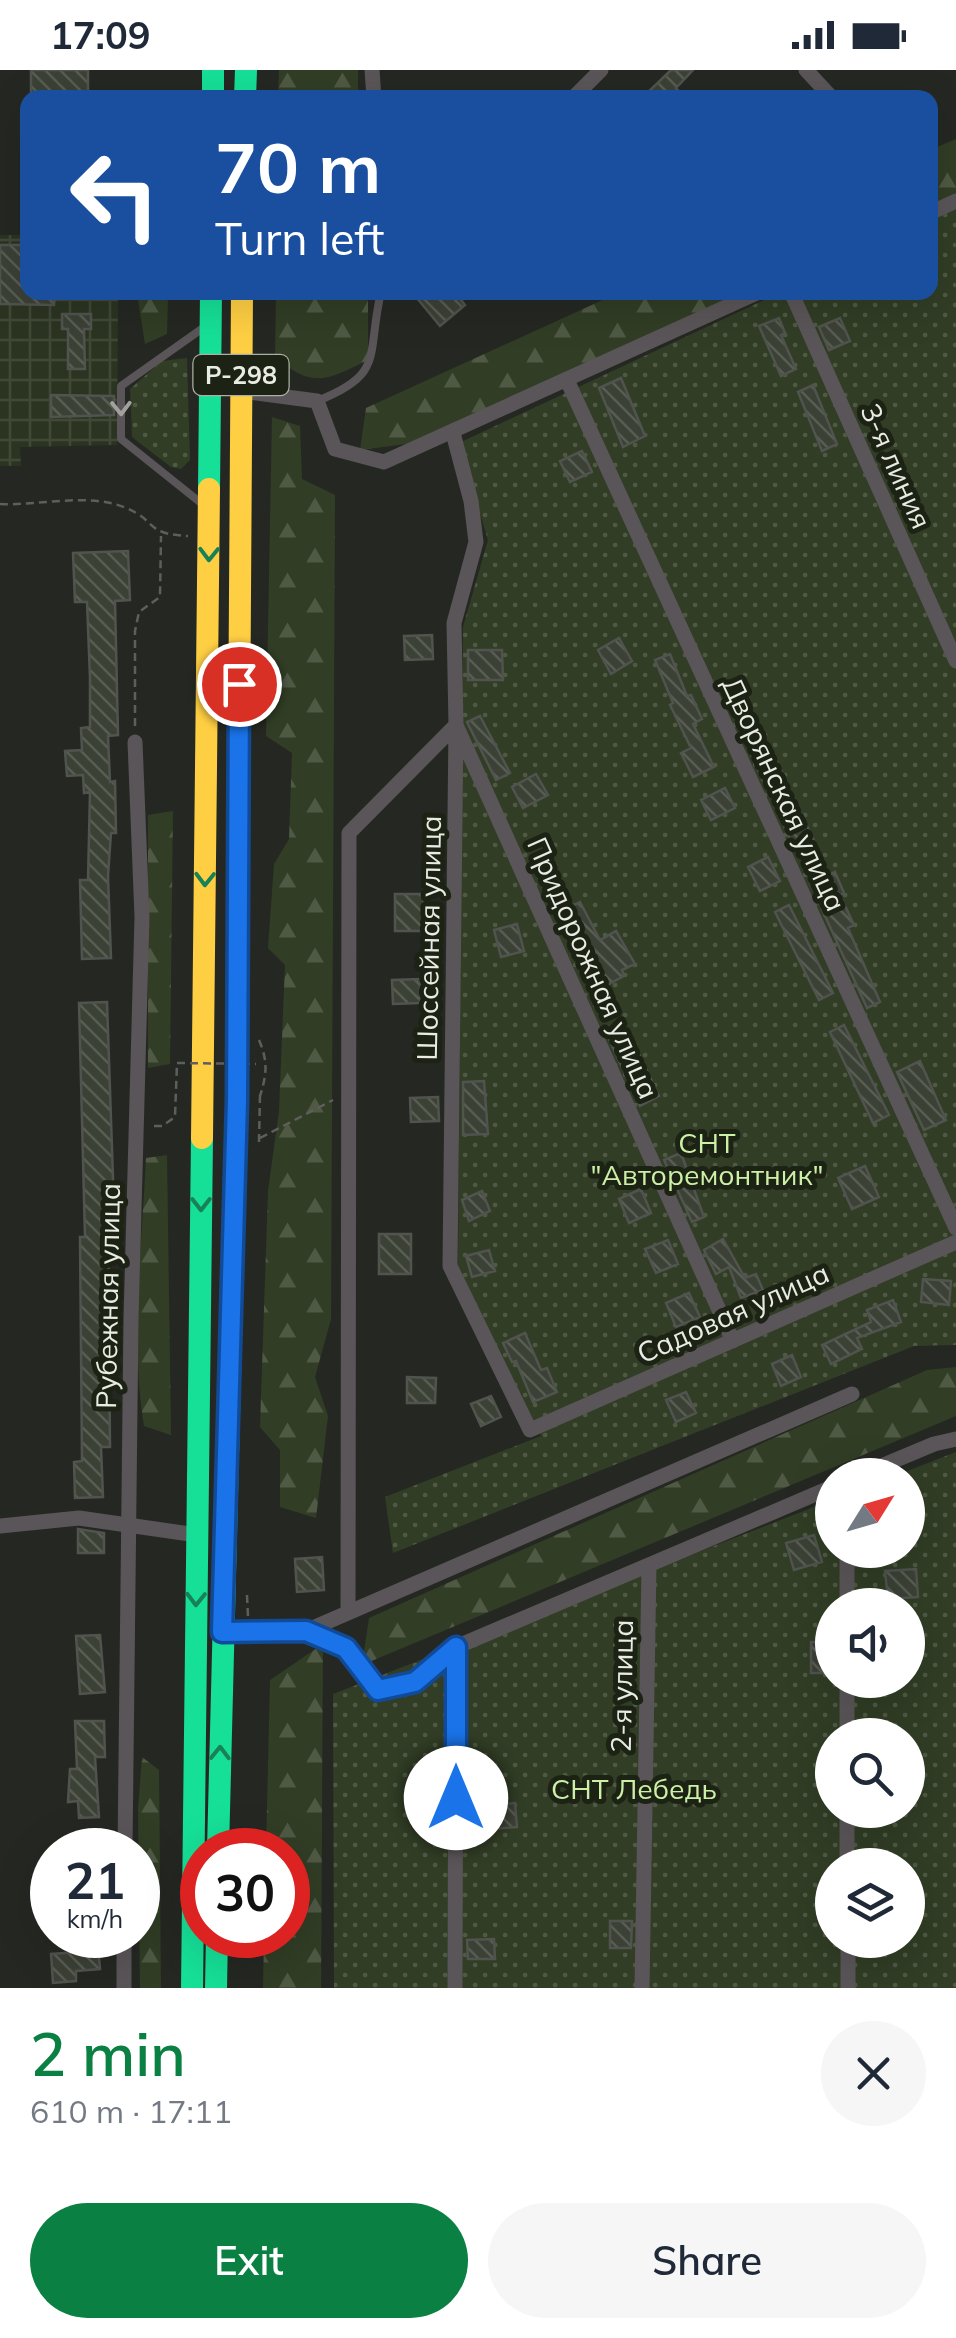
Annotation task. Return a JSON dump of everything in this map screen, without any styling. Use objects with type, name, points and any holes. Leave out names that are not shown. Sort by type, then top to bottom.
[{"type":"highway","name":"Р-298","points":[[192,1988],[212,300]]},
{"type":"highway","name":"Р-298","points":[[218,1828],[237,1101],[242,300]]},
{"type":"highway","points":[[216,1988],[217,1958]]},
{"type":"street","points":[[582,90],[601,70]]},
{"type":"street","points":[[806,70],[825,90]]},
{"type":"street","points":[[241,391],[317,401],[336,450],[384,462],[742,300]]},
{"type":"street","name":"3-я линия","points":[[795,300],[956,660]]},
{"type":"street","name":"Дворянская улица","points":[[567,380],[956,1228]]},
{"type":"street","name":"Шоссейная улица","points":[[453,433],[471,501],[476,542],[454,623],[450,1266],[530,1430]]},
{"type":"street","points":[[348,1612],[350,833],[456,725]]},
{"type":"street","name":"Придорожная улица","points":[[456,725],[733,1341]]},
{"type":"street","name":"Рубежная улица","points":[[125,1828],[142,916],[135,742]]},
{"type":"street","name":"Садовая улица","points":[[530,1430],[956,1242]]},
{"type":"street","points":[[222,1632],[306,1631],[852,1394]]},
{"type":"street","points":[[901,1458],[956,1440]]},
{"type":"street","points":[[306,1631],[346,1648],[378,1690],[415,1682],[456,1647],[815,1494]]},
{"type":"street","points":[[0,1526],[78,1518],[197,1535]]},
{"type":"street","name":"2-я улица","points":[[642,1988],[649,1565]]},
{"type":"street","points":[[455,1988],[456,1647]]},
{"type":"street","points":[[124,1958],[124,1988]]},
{"type":"street","points":[[848,1958],[848,1988]]},
{"type":"lane","points":[[317,401],[349,388],[369,370],[380,300]]},
{"type":"lane","points":[[210,509],[122,440],[121,386],[211,323]]},
{"type":"path","points":[[0,504],[96,501],[127,508],[160,535],[209,537]]},
{"type":"path","points":[[135,742],[135,631],[139,612],[160,597],[160,535]]},
{"type":"path","points":[[137,1126],[162,1126],[175,1117],[176,1063],[256,1064]]},
{"type":"path","points":[[259,1138],[349,1092]]},
{"type":"shaded area","points":[[0,235],[20,235],[20,300],[118,300],[117,445],[20,447],[21,466],[0,466]]},
{"type":"green space","points":[[279,70],[358,70],[358,90],[278,90]]},
{"type":"green space","points":[[956,139],[956,196],[938,204],[938,147]]},
{"type":"green space","name":"СНТ \"Авторемонтник\"","points":[[956,209],[956,1345],[914,1346],[393,1553],[385,1497],[541,1436],[458,1267],[463,627],[488,540],[459,443],[764,300],[938,300],[938,217]]},
{"type":"green space","points":[[138,300],[168,300],[167,334],[145,344]]},
{"type":"green space","points":[[276,300],[368,300],[368,360],[320,378],[299,374],[275,356]]},
{"type":"green space","points":[[603,300],[729,300],[414,443],[360,450],[366,408]]},
{"type":"green space","points":[[187,358],[190,460],[181,469],[171,467],[132,437],[130,389],[162,361]]},
{"type":"green space","points":[[272,417],[300,426],[302,479],[335,495],[331,1319],[315,1377],[328,1416],[316,1518],[280,1507],[280,1450],[260,1427],[268,1191],[279,1111],[285,965],[268,948],[274,864],[289,839],[292,753],[266,736]]},
{"type":"green space","points":[[173,811],[170,1064],[148,1068],[148,815]]},
{"type":"green space","points":[[167,1155],[171,1435],[144,1426],[138,1360],[146,1158]]},
{"type":"green space","points":[[956,1367],[956,1416],[856,1458],[815,1458],[815,1475],[362,1665],[369,1618],[927,1370]]},
{"type":"green space","name":"СНТ Лебедь","points":[[956,1452],[956,1988],[334,1988],[333,1694],[815,1507],[815,1568],[925,1568],[925,1464]]},
{"type":"green space","points":[[323,1644],[321,1988],[263,1988],[264,1958],[310,1958],[310,1828],[267,1828],[270,1680]]},
{"type":"green space","points":[[142,1757],[159,1770],[160,1828],[138,1828]]},
{"type":"green space","points":[[160,1879],[161,1988],[140,1988],[140,1958],[160,1958]]},
{"type":"building","points":[[31,70],[88,70],[88,90],[31,90]]},
{"type":"building","points":[[671,70],[693,70],[678,90],[650,90]]},
{"type":"building","points":[[0,245],[20,245],[20,300],[54,300],[54,305],[0,304]]},
{"type":"building","points":[[419,300],[461,300],[465,305],[440,326]]},
{"type":"building","points":[[62,314],[91,314],[91,329],[84,329],[85,369],[68,369],[68,329],[62,329]]},
{"type":"building","points":[[779,318],[785,333],[781,335],[796,369],[781,376],[759,326]]},
{"type":"building","points":[[840,318],[850,341],[829,350],[819,327]]},
{"type":"building","points":[[621,378],[645,436],[623,447],[599,388]]},
{"type":"building","points":[[813,385],[837,444],[822,451],[798,392]]},
{"type":"building","points":[[51,395],[114,396],[114,415],[51,417]]},
{"type":"building","points":[[582,451],[592,472],[570,482],[560,461]]},
{"type":"building","points":[[128,551],[130,600],[115,601],[118,735],[108,736],[110,782],[115,781],[116,833],[111,833],[108,876],[111,958],[82,959],[80,880],[88,880],[90,792],[84,793],[83,775],[67,776],[65,751],[82,750],[81,728],[90,727],[90,678],[87,602],[75,602],[73,553]]},
{"type":"building","points":[[432,635],[433,659],[405,660],[404,636]]},
{"type":"building","points":[[619,638],[632,661],[611,674],[598,650]]},
{"type":"building","points":[[468,650],[502,650],[503,680],[468,680]]},
{"type":"building","points":[[670,654],[687,696],[691,695],[702,719],[693,724],[714,767],[693,777],[681,753],[691,748],[670,705],[673,703],[655,660]]},
{"type":"building","points":[[480,716],[510,773],[496,780],[467,722]]},
{"type":"building","points":[[770,747],[782,772],[763,781],[752,756]]},
{"type":"building","points":[[536,774],[548,795],[523,808],[512,787]]},
{"type":"building","points":[[725,788],[735,808],[711,820],[701,800]]},
{"type":"building","points":[[793,796],[815,843],[796,852],[774,804]]},
{"type":"building","points":[[768,857],[780,881],[760,891],[748,867]]},
{"type":"building","points":[[835,872],[844,893],[840,895],[854,925],[848,928],[880,1002],[867,1008],[810,883]]},
{"type":"building","points":[[395,894],[423,894],[424,931],[395,931]]},
{"type":"building","points":[[580,902],[600,940],[616,931],[635,964],[622,970],[624,976],[605,986],[560,913]]},
{"type":"building","points":[[789,905],[833,993],[819,1000],[775,912]]},
{"type":"building","points":[[517,924],[524,951],[501,957],[494,930]]},
{"type":"building","points":[[420,979],[420,1003],[393,1004],[392,980]]},
{"type":"building","points":[[107,1002],[113,1178],[113,1219],[108,1219],[110,1447],[101,1447],[103,1497],[75,1498],[74,1462],[82,1461],[80,1237],[85,1237],[79,1003]]},
{"type":"building","points":[[844,1025],[889,1115],[873,1123],[830,1032]]},
{"type":"building","points":[[627,1029],[659,1096],[640,1106],[609,1039]]},
{"type":"building","points":[[920,1061],[946,1120],[924,1130],[897,1072]]},
{"type":"building","points":[[484,1081],[488,1134],[463,1135],[463,1082]]},
{"type":"building","points":[[438,1097],[439,1121],[411,1122],[410,1098]]},
{"type":"building","points":[[681,1153],[704,1217],[692,1222],[664,1160]]},
{"type":"building","points":[[865,1166],[879,1197],[852,1209],[838,1178]]},
{"type":"building","points":[[641,1189],[651,1213],[629,1223],[619,1199]]},
{"type":"building","points":[[482,1191],[490,1211],[469,1221],[462,1200]]},
{"type":"building","points":[[379,1234],[411,1234],[411,1274],[379,1274]]},
{"type":"building","points":[[723,1239],[745,1278],[756,1274],[763,1290],[741,1298],[729,1267],[716,1274],[704,1250]]},
{"type":"building","points":[[668,1240],[678,1264],[656,1273],[645,1249]]},
{"type":"building","points":[[489,1250],[495,1271],[472,1277],[466,1256]]},
{"type":"building","points":[[923,1279],[951,1281],[949,1305],[921,1302]]},
{"type":"building","points":[[689,1293],[700,1317],[676,1327],[666,1303]]},
{"type":"building","points":[[893,1300],[901,1322],[857,1338],[862,1349],[831,1364],[822,1345],[871,1322],[867,1310]]},
{"type":"building","points":[[525,1333],[541,1370],[547,1368],[557,1392],[533,1402],[516,1361],[512,1362],[503,1343]]},
{"type":"building","points":[[792,1355],[801,1377],[781,1386],[772,1364]]},
{"type":"building","points":[[407,1377],[436,1378],[435,1403],[407,1403]]},
{"type":"building","points":[[686,1392],[696,1413],[676,1422],[666,1400]]},
{"type":"building","points":[[491,1396],[501,1417],[481,1426],[471,1404]]},
{"type":"building","points":[[78,1529],[104,1533],[104,1553],[78,1553]]},
{"type":"building","points":[[814,1535],[815,1564],[794,1570],[786,1543]]},
{"type":"building","points":[[322,1557],[324,1590],[297,1592],[295,1559]]},
{"type":"building","points":[[916,1569],[917,1588],[887,1588],[885,1571]]},
{"type":"building","points":[[100,1635],[105,1692],[80,1694],[76,1636]]},
{"type":"building","points":[[811,1642],[815,1642],[815,1673],[811,1673]]},
{"type":"building","points":[[75,1721],[104,1721],[105,1757],[95,1757],[99,1817],[79,1818],[78,1801],[68,1802],[70,1769],[77,1769]]},
{"type":"building","points":[[515,1803],[517,1827],[493,1829],[491,1806]]},
{"type":"building","points":[[610,1921],[632,1921],[631,1948],[610,1948]]},
{"type":"building","points":[[494,1939],[495,1959],[468,1959],[467,1940]]},
{"type":"building","points":[[51,1958],[99,1958],[100,1969],[76,1971],[76,1981],[53,1983]]},
{"type":"traffic: fast","points":[[213,70],[213,90]]},
{"type":"traffic: fast","points":[[245,90],[246,70]]},
{"type":"traffic: fast","points":[[209,489],[211,300]]},
{"type":"traffic: fast","points":[[219,1828],[237,1101],[238,896]]},
{"type":"traffic: fast","points":[[192,1988],[202,1138]]},
{"type":"traffic: fast","points":[[216,1988],[217,1958]]},
{"type":"traffic: slow","points":[[238,896],[242,300]]},
{"type":"traffic: slow","points":[[202,1138],[209,489]]},
{"type":"route","points":[[239,684],[237,1101],[222,1632],[306,1631],[346,1648],[378,1690],[415,1682],[456,1647],[456,1798]]}]
